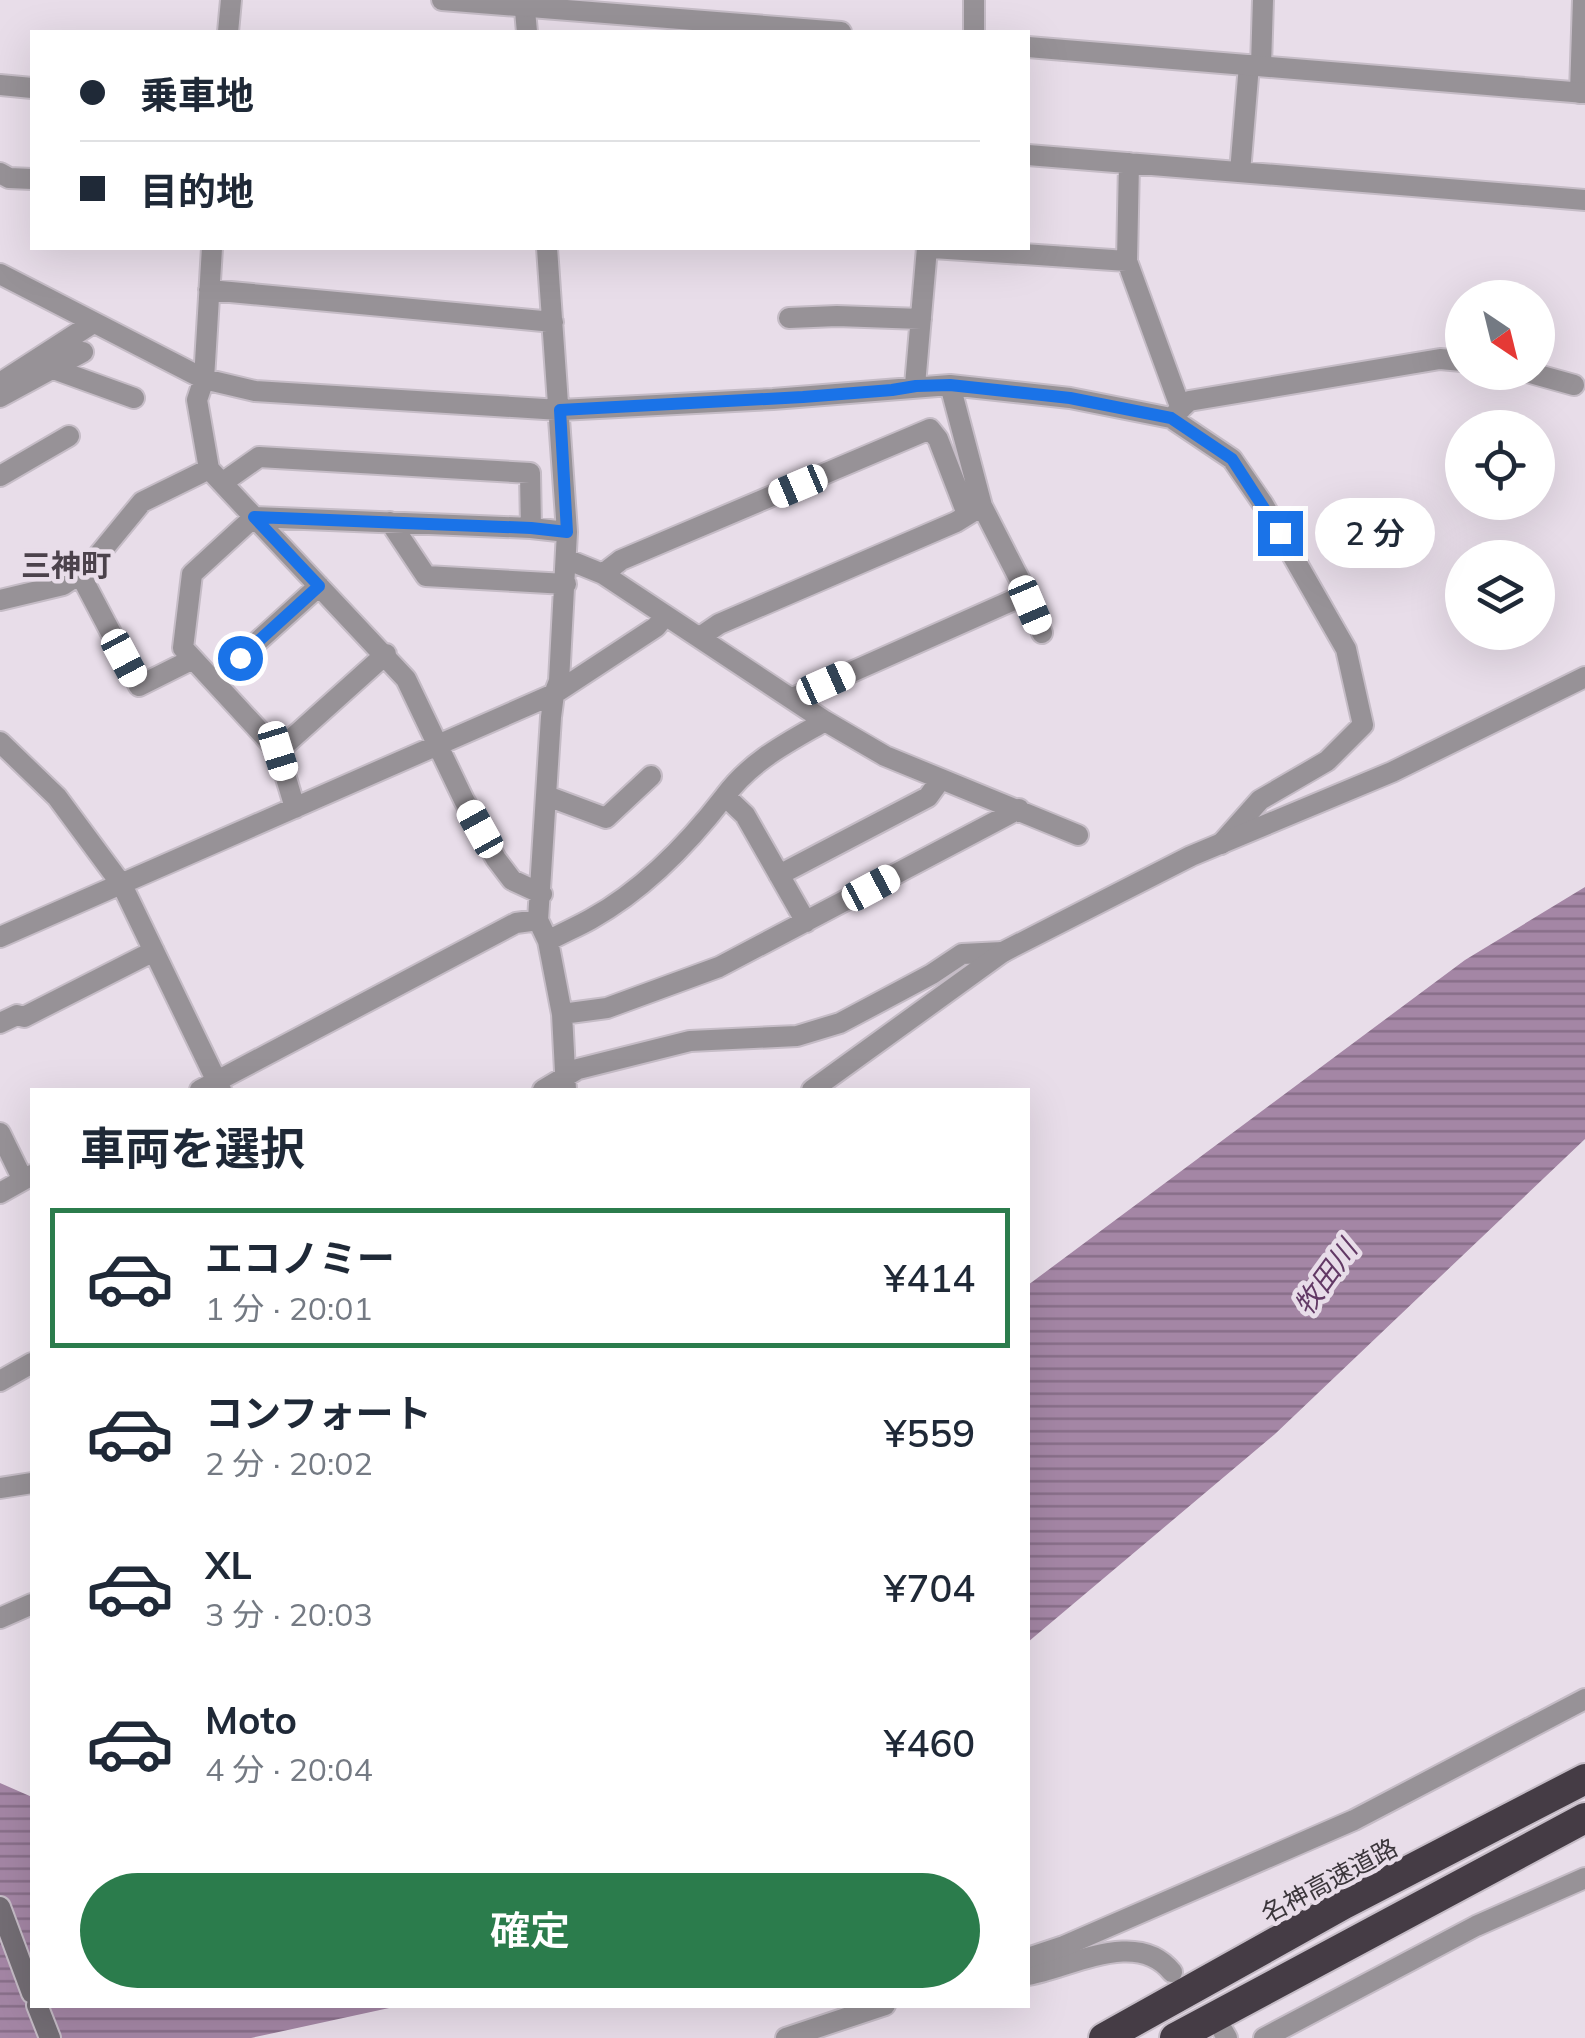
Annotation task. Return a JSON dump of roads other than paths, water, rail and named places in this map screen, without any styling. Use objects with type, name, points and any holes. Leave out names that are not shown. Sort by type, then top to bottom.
[{"type":"highway","name":"名神高速道路","points":[[1104,2038],[1344,1904],[1585,1779]]},
{"type":"highway","points":[[1175,2038],[1585,1818]]},
{"type":"main road","points":[[0,1907],[30,1988]]},
{"type":"main road","points":[[38,2008],[50,2038]]},
{"type":"street","points":[[228,30],[231,0]]},
{"type":"street","points":[[442,0],[818,30]]},
{"type":"street","points":[[974,0],[974,30]]},
{"type":"street","points":[[1240,172],[1264,0]]},
{"type":"street","points":[[1030,47],[1583,93],[1583,0]]},
{"type":"street","points":[[525,4],[528,30]]},
{"type":"street","points":[[0,85],[30,88]]},
{"type":"street","points":[[1030,155],[1585,200]]},
{"type":"street","points":[[1129,164],[1127,261],[1176,413]]},
{"type":"street","points":[[0,173],[9,178],[30,179]]},
{"type":"street","points":[[212,250],[204,379],[197,400],[215,476],[406,679],[496,858],[512,880],[542,894]]},
{"type":"street","points":[[548,250],[567,532],[559,681],[554,694],[538,920],[548,941],[562,1014],[564,1083]]},
{"type":"street","points":[[916,386],[930,250]]},
{"type":"street","points":[[960,250],[1127,261]]},
{"type":"street","points":[[0,274],[204,379],[255,391],[560,410],[950,385],[1176,413],[1232,459],[1263,504],[1346,649],[1363,725],[1326,761],[1260,800],[1221,844]]},
{"type":"street","points":[[209,290],[554,322]]},
{"type":"street","points":[[789,318],[921,319]]},
{"type":"street","points":[[0,383],[93,322]]},
{"type":"street","points":[[0,397],[83,352]]},
{"type":"street","points":[[1176,413],[1189,400],[1445,359]]},
{"type":"street","points":[[51,368],[134,398]]},
{"type":"street","points":[[1555,380],[1574,385]]},
{"type":"street","points":[[950,385],[975,510]]},
{"type":"street","points":[[603,574],[621,560],[930,428],[1027,594],[1042,633]]},
{"type":"street","points":[[0,476],[69,436]]},
{"type":"street","points":[[0,600],[63,585],[80,574],[142,502],[259,457],[530,473],[531,528]]},
{"type":"street","points":[[700,637],[718,624],[956,522],[975,510]]},
{"type":"street","points":[[296,808],[278,751],[183,648],[192,574],[254,517],[567,532]]},
{"type":"street","points":[[390,522],[426,576],[566,584]]},
{"type":"street","points":[[566,558],[603,574],[825,721],[885,756],[1078,835]]},
{"type":"street","points":[[80,574],[139,686],[193,658]]},
{"type":"street","points":[[214,681],[319,586]]},
{"type":"street","points":[[793,698],[1027,594]]},
{"type":"street","points":[[0,937],[554,694],[656,627],[666,616]]},
{"type":"street","points":[[278,751],[386,654]]},
{"type":"street","points":[[815,1088],[1002,952],[1221,844],[1392,772],[1585,677]]},
{"type":"street","points":[[548,941],[594,918],[646,879],[688,844],[740,776],[762,756],[825,721]]},
{"type":"street","points":[[0,742],[57,797],[122,885],[213,1087],[516,923],[538,920]]},
{"type":"street","points":[[547,796],[606,818],[651,776]]},
{"type":"street","points":[[779,874],[928,797],[940,779]]},
{"type":"street","points":[[725,796],[746,815],[806,922]]},
{"type":"street","points":[[562,1014],[608,1008],[719,967],[1019,809]]},
{"type":"street","points":[[0,1023],[17,1015],[24,1018],[154,950]]},
{"type":"street","points":[[564,1083],[578,1069],[690,1042],[798,1036],[840,1023],[962,954],[1002,952]]},
{"type":"street","points":[[0,1133],[28,1178],[0,1193]]},
{"type":"street","points":[[0,1380],[30,1364]]},
{"type":"street","points":[[0,1488],[30,1483]]},
{"type":"street","points":[[0,1618],[30,1605]]},
{"type":"street","points":[[1030,1957],[1354,1820],[1585,1699]]},
{"type":"street","points":[[1264,2038],[1476,1926],[1585,1878]]},
{"type":"street","points":[[1030,1974],[1126,1950],[1150,1954],[1172,1972]]},
{"type":"street","points":[[786,2038],[876,2008]]},
{"type":"water","name":"牧田川","points":[[1585,887],[1585,1139],[1275,1434],[1030,1640],[1030,1284],[1465,960]]},
{"type":"water","points":[[0,1783],[30,1796],[30,2008],[389,2008],[251,2038],[0,2038]]},
{"type":"district","name":"三神町","points":[[66,565]]}]
